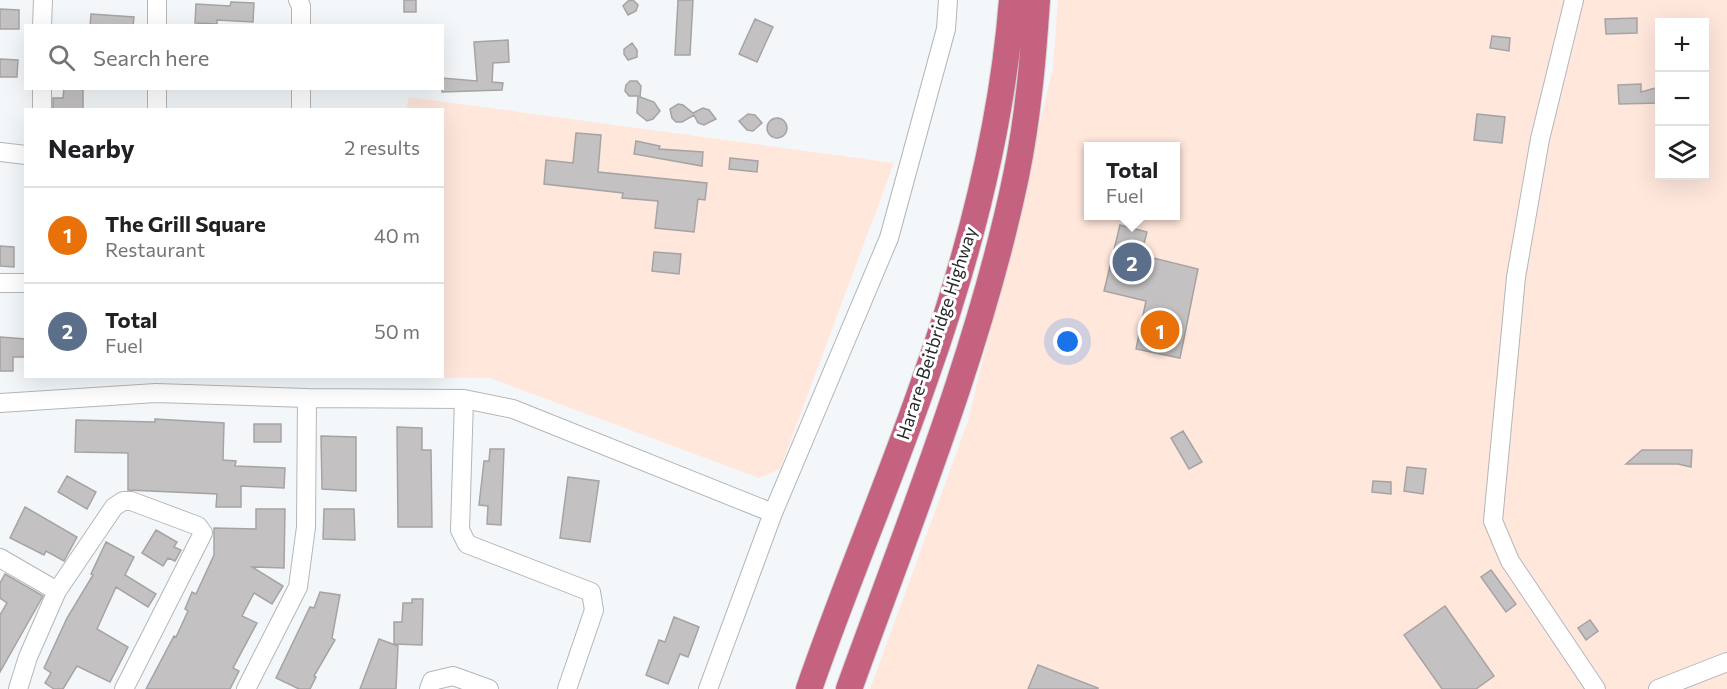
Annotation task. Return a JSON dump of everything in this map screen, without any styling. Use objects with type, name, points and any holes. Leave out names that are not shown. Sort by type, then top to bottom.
[{"type":"highway","name":"Harare-Beitbridge Highway","points":[[809,689],[925,380],[954,291],[972,224],[997,107],[1012,0]]},
{"type":"highway","name":"Harare-Beitbridge Highway","points":[[849,689],[950,405],[984,300],[1020,152],[1033,53],[1037,0]]},
{"type":"street","points":[[42,24],[43,0]]},
{"type":"street","points":[[157,0],[157,24]]},
{"type":"street","points":[[298,0],[301,6],[301,24]]},
{"type":"street","points":[[708,689],[773,513],[889,238],[946,29],[948,0]]},
{"type":"street","points":[[1574,0],[1540,139],[1516,277],[1493,521],[1510,561],[1596,689]]},
{"type":"street","points":[[42,90],[42,108]]},
{"type":"street","points":[[157,90],[157,108]]},
{"type":"street","points":[[301,90],[302,108]]},
{"type":"street","points":[[0,152],[24,155]]},
{"type":"street","points":[[0,283],[24,284]]},
{"type":"street","points":[[0,403],[156,385],[307,398],[464,399],[513,409],[773,513]]},
{"type":"street","points":[[246,689],[298,587],[306,527],[307,398]]},
{"type":"street","points":[[464,399],[460,530],[467,544],[591,592],[594,610],[567,689]]},
{"type":"street","points":[[18,689],[27,657],[57,591],[114,507],[123,501],[131,501],[201,527],[203,533],[124,689]]},
{"type":"street","points":[[0,558],[57,591]]},
{"type":"street","points":[[1658,689],[1727,662]]},
{"type":"street","points":[[429,689],[432,681],[453,676],[489,689]]},
{"type":"shaded area","points":[[1058,0],[1727,0],[1727,689],[870,689],[968,421],[1053,68]]},
{"type":"shaded area","points":[[409,97],[894,163],[780,469],[759,478],[490,378],[444,378],[444,108],[406,108]]},
{"type":"building","points":[[404,0],[416,0],[416,12],[404,12]]},
{"type":"building","points":[[633,0],[638,5],[636,11],[628,15],[623,6]]},
{"type":"building","points":[[678,0],[693,0],[690,55],[675,55]]},
{"type":"building","points":[[231,2],[254,3],[253,22],[217,20],[217,24],[195,23],[196,4],[230,6]]},
{"type":"building","points":[[0,9],[19,10],[19,29],[0,29]]},
{"type":"building","points":[[91,14],[134,17],[133,24],[90,24]]},
{"type":"building","points":[[1637,18],[1637,33],[1606,34],[1605,19]]},
{"type":"building","points":[[755,19],[773,27],[757,62],[739,54]]},
{"type":"building","points":[[1492,36],[1510,38],[1509,51],[1490,48]]},
{"type":"building","points":[[508,40],[509,62],[493,63],[492,82],[503,83],[502,90],[442,92],[444,78],[477,81],[474,42]]},
{"type":"building","points":[[632,43],[637,50],[637,57],[628,60],[624,49]]},
{"type":"building","points":[[0,59],[18,60],[17,77],[0,77]]},
{"type":"building","points":[[630,81],[637,81],[641,86],[640,97],[654,102],[660,111],[653,119],[647,121],[637,113],[638,96],[629,96],[625,91]]},
{"type":"building","points":[[1641,84],[1641,92],[1655,88],[1655,103],[1619,104],[1618,85]]},
{"type":"building","points":[[64,90],[83,90],[83,108],[53,108],[53,98],[63,98]]},
{"type":"building","points":[[678,104],[693,113],[703,108],[709,110],[716,119],[704,125],[698,123],[694,115],[682,122],[676,122],[672,118],[670,109]]},
{"type":"building","points":[[748,114],[755,115],[762,123],[753,131],[747,130],[739,121]]},
{"type":"building","points":[[1477,114],[1505,117],[1502,143],[1474,140]]},
{"type":"building","points":[[777,118],[784,121],[787,128],[784,135],[777,138],[770,135],[767,128],[770,121]]},
{"type":"building","points":[[576,133],[601,135],[598,172],[707,183],[705,200],[698,199],[694,232],[655,228],[658,201],[622,198],[623,193],[544,184],[546,160],[573,163]]},
{"type":"building","points":[[636,141],[660,146],[659,149],[703,152],[702,166],[634,154]]},
{"type":"building","points":[[730,158],[758,161],[757,172],[729,169]]},
{"type":"building","points":[[1120,225],[1147,232],[1141,255],[1198,269],[1180,358],[1136,349],[1146,301],[1104,291]]},
{"type":"building","points":[[0,246],[14,247],[14,267],[0,266]]},
{"type":"building","points":[[654,252],[681,254],[679,274],[652,271]]},
{"type":"building","points":[[0,337],[24,339],[24,357],[13,357],[13,371],[0,371]]},
{"type":"building","points":[[155,419],[224,423],[223,460],[236,461],[235,466],[285,468],[284,488],[241,486],[241,507],[216,507],[217,494],[128,490],[128,453],[75,452],[76,420],[155,422]]},
{"type":"building","points":[[254,424],[281,424],[281,442],[254,442]]},
{"type":"building","points":[[397,427],[422,428],[422,450],[431,450],[432,527],[398,527]]},
{"type":"building","points":[[1183,431],[1202,462],[1189,469],[1171,438]]},
{"type":"building","points":[[321,436],[356,437],[356,491],[322,489]]},
{"type":"building","points":[[490,449],[504,449],[501,525],[487,524],[488,506],[479,505],[484,461],[489,461]]},
{"type":"building","points":[[1642,450],[1692,450],[1691,467],[1678,464],[1626,464]]},
{"type":"building","points":[[1407,467],[1426,469],[1423,494],[1404,491]]},
{"type":"building","points":[[67,476],[96,492],[87,509],[58,492]]},
{"type":"building","points":[[568,477],[599,481],[590,542],[560,538]]},
{"type":"building","points":[[1373,481],[1391,482],[1391,494],[1372,492]]},
{"type":"building","points":[[25,507],[77,537],[64,561],[46,551],[44,555],[10,538]]},
{"type":"building","points":[[256,509],[285,509],[284,568],[252,567],[283,586],[272,604],[254,593],[242,616],[257,623],[233,668],[239,671],[230,689],[146,689],[174,636],[176,637],[188,611],[185,609],[192,592],[196,594],[214,555],[214,528],[256,529]]},
{"type":"building","points":[[324,509],[354,509],[355,540],[323,539]]},
{"type":"building","points":[[156,530],[177,542],[174,547],[181,550],[175,561],[168,558],[163,566],[142,553]]},
{"type":"building","points":[[106,542],[134,557],[125,575],[156,594],[148,607],[116,587],[97,629],[128,647],[110,682],[77,666],[63,689],[54,689],[45,683],[51,673],[44,668],[67,618],[93,575],[91,574]]},
{"type":"building","points":[[1491,570],[1516,604],[1506,612],[1481,577]]},
{"type":"building","points":[[5,574],[43,596],[0,672],[0,615],[7,603],[0,598],[0,583]]},
{"type":"building","points":[[320,592],[340,595],[332,638],[335,640],[314,676],[316,677],[310,689],[299,689],[276,678],[310,607],[314,608]]},
{"type":"building","points":[[412,599],[423,599],[422,645],[394,644],[394,622],[402,622],[403,603],[412,603]]},
{"type":"building","points":[[1445,606],[1494,676],[1476,689],[1442,689],[1404,635]]},
{"type":"building","points":[[674,617],[699,627],[688,657],[680,654],[668,684],[646,675],[659,640],[665,642]]},
{"type":"building","points":[[1590,620],[1598,631],[1586,640],[1578,628]]},
{"type":"building","points":[[379,639],[398,646],[396,689],[360,689]]},
{"type":"building","points":[[1038,665],[1098,688],[1098,689],[1028,689]]},
{"type":"place","name":"Total","points":[[1132,262]]},
{"type":"place","name":"The Grill Square","points":[[1160,330]]}]
